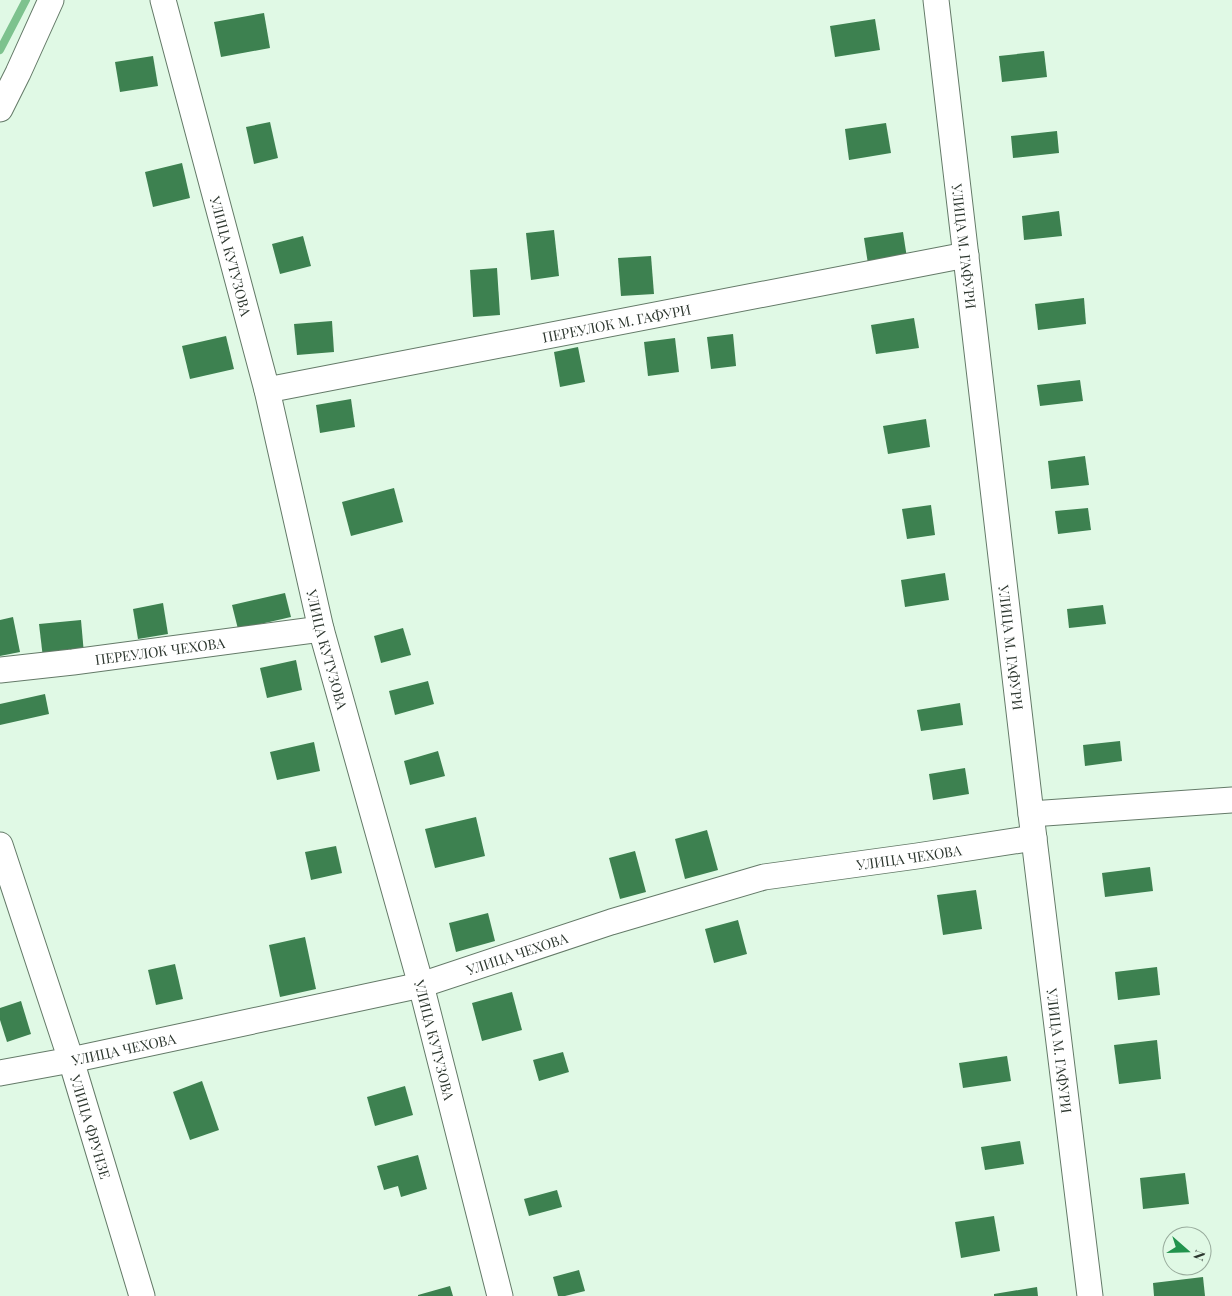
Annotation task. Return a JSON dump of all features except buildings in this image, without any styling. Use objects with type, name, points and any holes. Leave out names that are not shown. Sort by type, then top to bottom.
[{"type":"street","points":[[0,108],[51,0]]},
{"type":"street","name":"УЛИЦА КУТУЗОВА","points":[[163,0],[267,390],[320,629],[421,985],[500,1296]]},
{"type":"street","name":"УЛИЦА М. ГАФУРИ","points":[[936,0],[1031,814],[1090,1296]]},
{"type":"street","name":"ПЕРЕУЛОК М. ГАФУРИ","points":[[267,390],[966,255]]},
{"type":"street","name":"ПЕРЕУЛОК ЧЕХОВА","points":[[0,670],[83,661],[320,629]]},
{"type":"street","points":[[1031,814],[1232,800]]},
{"type":"street","name":"УЛИЦА ЧЕХОВА","points":[[0,1073],[71,1060],[421,985],[611,922],[764,877],[1034,838]]},
{"type":"street","name":"УЛИЦА ФРУНЗЕ","points":[[0,845],[71,1060],[142,1296]]},
{"type":"waterway","points":[[0,50],[26,0]]}]
